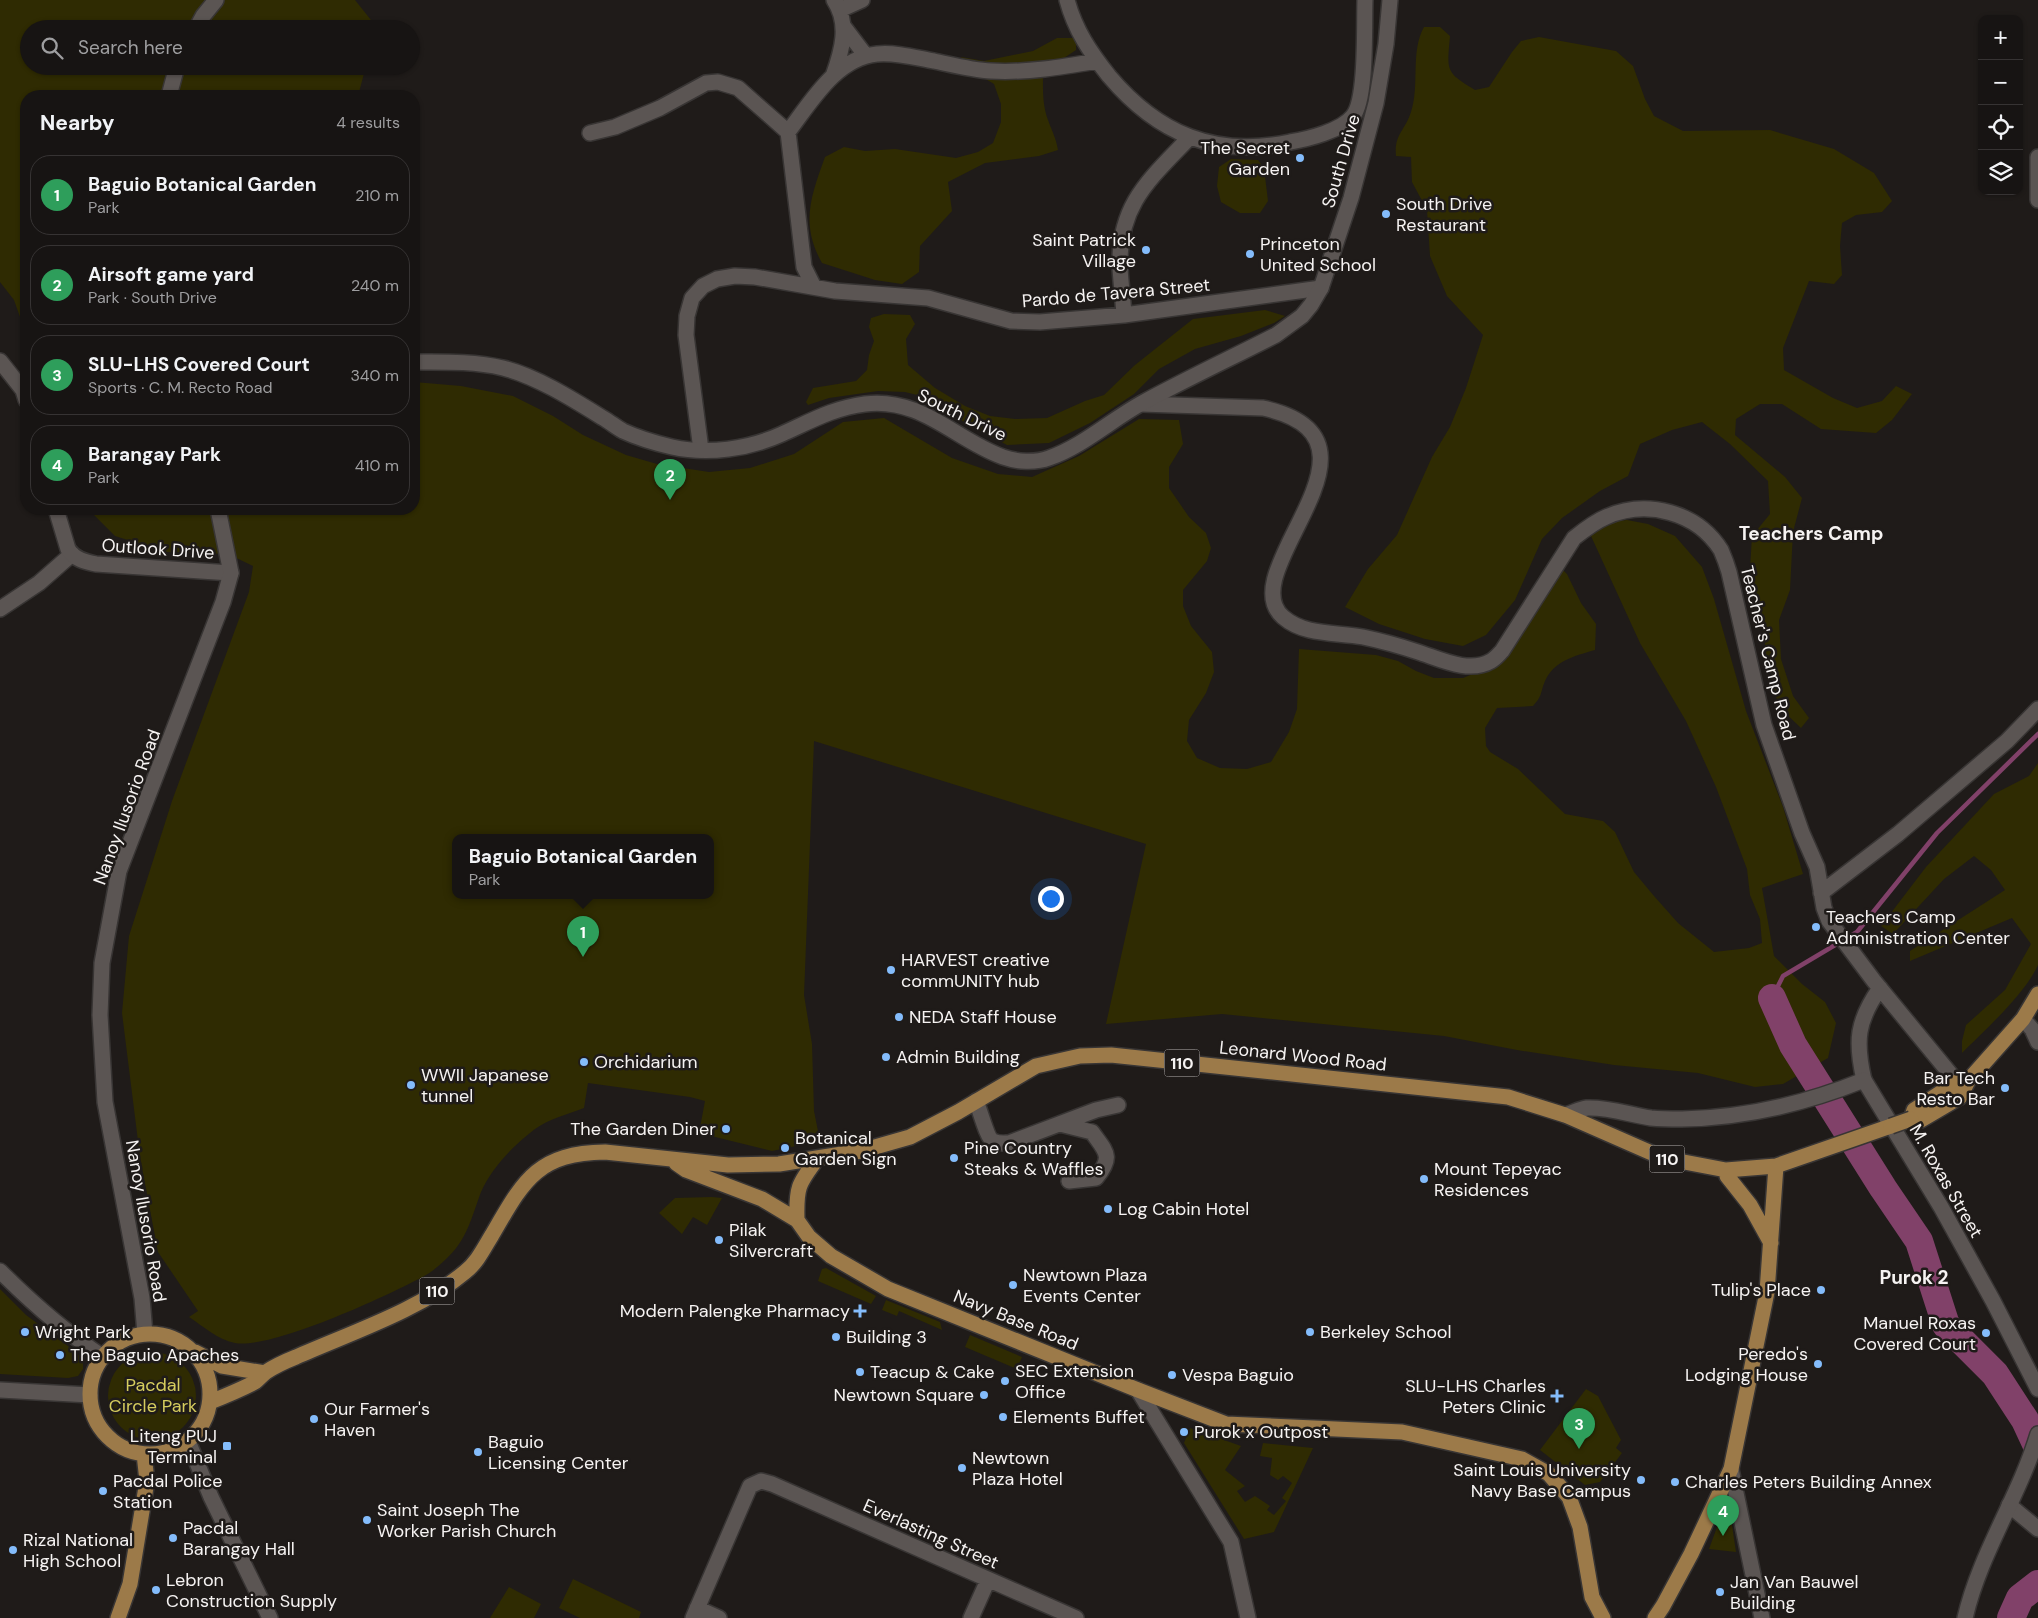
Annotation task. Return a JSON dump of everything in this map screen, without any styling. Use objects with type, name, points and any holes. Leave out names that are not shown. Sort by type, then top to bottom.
[{"type":"main road","name":"Leonard Wood Road","points":[[210,1402],[257,1381],[265,1373],[400,1311],[449,1284],[467,1271],[481,1253],[514,1196],[528,1177],[546,1165],[564,1157],[586,1152],[605,1152],[728,1165],[779,1164],[861,1151],[910,1137],[1036,1066],[1080,1056],[1111,1055],[1508,1097],[1565,1116],[1663,1158],[1726,1170],[1778,1165],[1911,1119],[1921,1120],[1960,1097],[1962,1081],[2023,1018],[2038,994]]},
{"type":"main road","name":"Navy Base Road","points":[[669,1159],[686,1170],[762,1199],[797,1220],[809,1237],[831,1256],[888,1289],[1226,1424],[1402,1432],[1522,1459],[1549,1474],[1569,1497],[1580,1527],[1592,1597],[1603,1618]]},
{"type":"main road","points":[[797,1220],[796,1196],[799,1183],[817,1159]]},
{"type":"main road","points":[[1655,1618],[1691,1554],[1731,1469],[1767,1292],[1778,1165]]},
{"type":"main road","points":[[1726,1170],[1727,1176],[1750,1205],[1771,1243]]},
{"type":"main road","points":[[193,1351],[207,1375],[210,1388],[210,1402],[205,1420],[188,1441],[167,1451],[144,1454],[120,1446],[100,1428],[92,1412],[90,1395],[93,1374],[102,1357],[114,1345],[129,1338],[145,1334],[178,1340],[193,1351],[222,1366],[265,1373]]},
{"type":"main road","points":[[118,1618],[130,1584],[147,1481],[144,1454]]},
{"type":"street","points":[[201,20],[216,0]]},
{"type":"street","points":[[862,0],[837,5],[844,27],[866,56]]},
{"type":"street","points":[[1067,0],[1072,20],[1082,40],[1097,61],[1133,103],[1150,116],[1189,138],[1210,144],[1232,147],[1274,146],[1322,134],[1339,126],[1353,116],[1360,103],[1365,0]]},
{"type":"street","name":"South Drive","points":[[420,362],[480,364],[504,368],[552,389],[622,431],[674,448],[701,450],[736,448],[761,442],[827,412],[848,406],[870,403],[893,405],[932,417],[1003,457],[1034,461],[1047,459],[1064,452],[1141,404],[1290,326],[1311,305],[1321,288],[1351,198],[1376,103],[1386,44],[1390,0]]},
{"type":"street","points":[[833,76],[841,51],[844,27]]},
{"type":"street","points":[[788,132],[833,76],[854,61],[878,53],[989,71],[1026,72],[1097,61]]},
{"type":"street","points":[[171,90],[175,75]]},
{"type":"street","points":[[590,133],[615,127],[660,108],[706,84],[718,82],[738,88],[788,132],[804,267],[814,287]]},
{"type":"street","points":[[1124,314],[1120,259],[1122,234],[1127,216],[1140,191],[1189,138]]},
{"type":"street","points":[[2038,157],[2038,200]]},
{"type":"street","points":[[798,284],[804,267]]},
{"type":"street","name":"Pardo de Tavera Street","points":[[701,450],[686,335],[687,316],[692,298],[703,286],[717,279],[735,276],[835,291],[928,298],[1012,321],[1040,322],[1124,314],[1321,288]]},
{"type":"street","points":[[0,361],[20,386]]},
{"type":"street","name":"Teacher's Camp Road","points":[[1141,404],[1263,408],[1296,418],[1307,427],[1315,438],[1319,450],[1318,480],[1277,570],[1273,586],[1273,602],[1281,616],[1295,626],[1362,637],[1464,666],[1478,666],[1492,661],[1502,651],[1574,538],[1590,525],[1620,512],[1650,508],[1670,512],[1690,520],[1708,534],[1721,551],[1730,572],[1764,725],[1802,833],[1817,867],[1821,893],[1829,921],[1880,988],[1962,1081]]},
{"type":"street","points":[[0,609],[38,583],[72,554],[65,540],[58,515]]},
{"type":"street","name":"Nanoy Ilusorio Road","points":[[145,1334],[142,1298],[105,1102],[100,1015],[102,963],[120,871],[220,611],[232,573],[219,515]]},
{"type":"street","name":"Outlook Drive","points":[[72,554],[84,561],[96,564],[232,573]]},
{"type":"street","points":[[1821,893],[1898,834],[2007,740],[2038,710]]},
{"type":"street","name":"M. Roxas Street","points":[[1880,988],[1869,1004],[1860,1024],[1859,1051],[1864,1080],[1941,1207],[2038,1389]]},
{"type":"street","points":[[2023,1018],[2032,1029],[2038,1042]]},
{"type":"street","points":[[1565,1116],[1585,1108],[1605,1109],[1652,1118],[1710,1118],[1749,1113],[1806,1100],[1864,1080]]},
{"type":"street","points":[[976,1101],[989,1137],[994,1142],[1009,1143],[1096,1110],[1118,1105]]},
{"type":"street","points":[[1060,1124],[1092,1132],[1107,1154],[1106,1166],[1096,1178],[1069,1181]]},
{"type":"street","points":[[0,1271],[46,1314],[102,1357]]},
{"type":"street","points":[[0,1390],[90,1395]]},
{"type":"street","points":[[1138,1390],[1232,1542],[1248,1618]]},
{"type":"street","points":[[1966,1618],[1974,1587],[1999,1524],[2030,1459],[2038,1434]]},
{"type":"street","points":[[188,1441],[211,1497],[270,1618]]},
{"type":"street","points":[[1731,1469],[1762,1618]]},
{"type":"street","name":"Everlasting Street","points":[[695,1613],[750,1486],[761,1481],[772,1484],[1076,1618]]},
{"type":"street","points":[[2009,1504],[2038,1529]]},
{"type":"street","points":[[970,1618],[988,1580]]},
{"type":"street","points":[[695,1613],[719,1618]]},
{"type":"green space","points":[[0,0],[355,0],[371,20],[20,20],[20,75],[364,75],[360,90],[20,90],[20,317],[14,300],[0,282]]},
{"type":"green space","points":[[1424,27],[1440,27],[1450,36],[1448,57],[1450,69],[1458,79],[1475,90],[1489,87],[1521,41],[1539,37],[1616,51],[1633,66],[1645,99],[1654,116],[1683,131],[1770,130],[1834,149],[1874,173],[1892,201],[1882,212],[1856,215],[1842,223],[1840,246],[1842,275],[1834,284],[1809,281],[1783,348],[1784,370],[1833,398],[1857,408],[1882,401],[1896,386],[1912,394],[1892,420],[1876,433],[1821,429],[1782,404],[1760,404],[1736,419],[1735,435],[1785,477],[1802,498],[1793,532],[1790,590],[1779,620],[1781,659],[1793,696],[1809,718],[1801,728],[1781,709],[1769,680],[1765,644],[1750,569],[1752,536],[1770,514],[1768,481],[1730,444],[1702,422],[1672,430],[1640,444],[1628,476],[1600,491],[1562,518],[1542,539],[1515,600],[1486,635],[1463,646],[1425,639],[1379,624],[1345,607],[1368,569],[1397,535],[1432,457],[1450,427],[1466,388],[1483,335],[1447,296],[1430,256],[1427,210],[1412,182],[1411,157],[1396,156],[1398,137],[1409,118],[1414,102],[1417,47]]},
{"type":"green space","points":[[1057,38],[1076,38],[1076,50],[1043,72],[1045,108],[1058,150],[1039,156],[985,163],[948,182],[952,211],[920,246],[919,272],[902,284],[875,280],[822,263],[811,235],[810,210],[812,197],[825,157],[844,147],[865,151],[895,149],[956,158],[978,152],[993,143],[1001,122],[1001,104],[994,84],[972,71],[961,57],[984,61],[1033,51]]},
{"type":"green space","points":[[1231,159],[1258,160],[1264,168],[1268,201],[1260,213],[1240,213],[1221,202],[1217,186],[1219,167]]},
{"type":"green space","points":[[1265,310],[1285,316],[1274,323],[1241,336],[1195,349],[1159,369],[1134,394],[1090,423],[1049,443],[1007,445],[921,396],[905,392],[878,391],[829,398],[808,405],[806,402],[813,388],[856,381],[867,370],[869,355],[874,341],[869,327],[871,318],[884,314],[910,315],[915,324],[906,339],[908,365],[935,388],[965,406],[990,416],[1015,419],[1047,418],[1085,401],[1104,395],[1135,365],[1193,319]]},
{"type":"green space","points":[[420,383],[461,386],[513,396],[553,416],[583,435],[626,455],[657,464],[709,472],[750,468],[794,454],[843,422],[884,418],[952,458],[998,474],[1032,477],[1079,456],[1139,419],[1179,420],[1183,444],[1169,467],[1169,488],[1189,517],[1206,533],[1211,548],[1207,561],[1183,590],[1183,606],[1191,626],[1212,652],[1214,672],[1206,693],[1189,720],[1187,741],[1197,758],[1220,768],[1247,769],[1271,762],[1289,732],[1297,709],[1299,649],[1376,655],[1398,661],[1434,678],[1463,678],[1490,667],[1540,608],[1560,567],[1567,574],[1581,603],[1596,624],[1595,650],[1572,657],[1559,664],[1549,674],[1540,696],[1533,706],[1497,708],[1485,728],[1486,746],[1490,752],[1518,769],[1565,814],[1603,821],[1615,832],[1634,872],[1654,896],[1678,923],[1714,952],[1749,948],[1762,943],[1760,919],[1750,895],[1747,869],[1716,787],[1686,721],[1640,643],[1591,536],[1603,523],[1627,520],[1648,524],[1675,536],[1702,567],[1714,599],[1746,711],[1783,807],[1803,874],[1762,888],[1774,956],[1802,984],[1825,1002],[1836,1023],[1828,1058],[1783,1084],[1755,1087],[1698,1073],[1614,1065],[1517,1050],[1444,1036],[1222,1014],[1106,1024],[1146,844],[814,741],[804,995],[812,1044],[814,1111],[820,1141],[772,1151],[699,1133],[705,1101],[690,1097],[588,1083],[584,1108],[540,1125],[519,1142],[497,1165],[481,1192],[462,1239],[440,1265],[426,1275],[387,1295],[302,1330],[252,1343],[228,1341],[189,1317],[198,1311],[158,1252],[140,1157],[122,1013],[129,936],[172,801],[249,592],[253,566],[228,554],[166,552],[115,536],[94,515],[420,515]]},
{"type":"green space","points":[[2038,763],[2038,965],[2014,1000],[1962,1053],[1962,1041],[1966,1025],[2005,990],[2031,944],[2012,918],[1910,961],[1910,951],[2005,890],[1991,870],[1974,856],[1944,879],[1893,934],[1881,926],[1926,867],[1994,794],[2029,776]]},
{"type":"green space","points":[[675,1198],[722,1198],[707,1225],[693,1217],[682,1234],[659,1213]]},
{"type":"green space","points":[[826,1268],[876,1296],[871,1304],[818,1281],[822,1269]]},
{"type":"green space","name":"Wright Park","points":[[0,1289],[26,1315],[83,1359],[83,1369],[78,1376],[68,1378],[0,1374]]},
{"type":"green space","points":[[886,1300],[940,1322],[942,1330],[899,1311],[897,1316],[882,1310]]},
{"type":"green space","points":[[970,1335],[1022,1357],[1017,1369],[965,1347]]},
{"type":"green space","name":"Pacdal Circle Park","points":[[152,1352],[169,1356],[183,1365],[192,1379],[196,1396],[192,1413],[183,1427],[169,1436],[152,1440],[135,1436],[121,1427],[112,1413],[108,1396],[112,1379],[121,1365],[135,1356]]},
{"type":"green space","points":[[1586,1389],[1598,1396],[1621,1440],[1616,1448],[1622,1453],[1600,1482],[1585,1485],[1540,1450]]},
{"type":"green space","points":[[1190,1428],[1241,1446],[1225,1470],[1245,1486],[1237,1491],[1245,1502],[1255,1496],[1270,1506],[1267,1510],[1274,1515],[1286,1501],[1282,1498],[1292,1483],[1283,1476],[1278,1480],[1270,1475],[1272,1458],[1260,1456],[1263,1443],[1313,1448],[1274,1532],[1244,1539],[1184,1443]]},
{"type":"green space","points":[[1723,1511],[1730,1512],[1736,1552],[1709,1549]]},
{"type":"green space","points":[[573,1579],[641,1612],[639,1618],[580,1618],[559,1608]]},
{"type":"green space","points":[[509,1587],[541,1604],[534,1618],[490,1618]]},
{"type":"waterway","points":[[1772,998],[1783,976],[1857,932],[1937,833],[2038,734]]},
{"type":"waterway","points":[[1772,998],[1793,1045],[1883,1188],[1919,1241],[1946,1325],[1995,1374],[2025,1420],[2038,1448]]},
{"type":"waterway","points":[[2011,1618],[2020,1598],[2038,1584]]},
{"type":"place","name":"The Secret Garden","points":[[1300,158]]},
{"type":"place","name":"South Drive Restaurant","points":[[1386,214]]},
{"type":"place","name":"Saint Patrick Village","points":[[1146,250]]},
{"type":"place","name":"Princeton United School","points":[[1250,254]]},
{"type":"place","name":"Airsoft game yard","points":[[670,500]]},
{"type":"place","name":"Teachers Camp Administration Center","points":[[1816,927]]},
{"type":"place","name":"Baguio Botanical Garden","points":[[583,957]]},
{"type":"place","name":"HARVEST creative commUNITY hub","points":[[891,970]]},
{"type":"place","name":"NEDA Staff House","points":[[899,1017]]},
{"type":"place","name":"Admin Building","points":[[886,1057]]},
{"type":"place","name":"Orchidarium","points":[[584,1062]]},
{"type":"place","name":"WWII Japanese tunnel","points":[[411,1085]]},
{"type":"place","name":"Bar Tech Resto Bar","points":[[2005,1088]]},
{"type":"place","name":"The Garden Diner","points":[[726,1129]]},
{"type":"place","name":"Botanical Garden Sign","points":[[785,1148]]},
{"type":"place","name":"Pine Country Steaks & Waffles","points":[[954,1158]]},
{"type":"place","name":"Mount Tepeyac Residences","points":[[1424,1179]]},
{"type":"place","name":"Log Cabin Hotel","points":[[1108,1209]]},
{"type":"place","name":"Pilak Silvercraft","points":[[719,1240]]},
{"type":"place","name":"Newtown Plaza Events Center","points":[[1013,1285]]},
{"type":"place","name":"Tulip's Place","points":[[1821,1290]]},
{"type":"place","name":"Modern Palengke Pharmacy","points":[[860,1311]]},
{"type":"place","name":"Wright Park","points":[[25,1332]]},
{"type":"place","name":"Berkeley School","points":[[1310,1332]]},
{"type":"place","name":"Manuel Roxas Covered Court","points":[[1986,1333]]},
{"type":"place","name":"Building 3","points":[[836,1337]]},
{"type":"place","name":"The Baguio Apaches","points":[[60,1355]]},
{"type":"place","name":"Peredo's Lodging House","points":[[1818,1364]]},
{"type":"place","name":"Teacup & Cake","points":[[860,1372]]},
{"type":"place","name":"Vespa Baguio","points":[[1172,1375]]},
{"type":"place","name":"SEC Extension Office","points":[[1005,1381]]},
{"type":"place","name":"Newtown Square","points":[[984,1395]]},
{"type":"place","name":"SLU-LHS Charles Peters Clinic","points":[[1557,1396]]},
{"type":"place","name":"Elements Buffet","points":[[1003,1417]]},
{"type":"place","name":"Our Farmer's Haven","points":[[314,1419]]},
{"type":"place","name":"Purok x Outpost","points":[[1184,1432]]},
{"type":"place","name":"Liteng PUJ Terminal","points":[[227,1446]]},
{"type":"place","name":"SLU-LHS Covered Court","points":[[1579,1449]]},
{"type":"place","name":"Baguio Licensing Center","points":[[478,1452]]},
{"type":"place","name":"Newtown Plaza Hotel","points":[[962,1468]]},
{"type":"place","name":"Saint Louis University Navy Base Campus","points":[[1641,1480]]},
{"type":"place","name":"Charles Peters Building Annex","points":[[1675,1482]]},
{"type":"place","name":"Pacdal Police Station","points":[[103,1491]]},
{"type":"place","name":"Saint Joseph The Worker Parish Church","points":[[367,1520]]},
{"type":"place","name":"Barangay Park","points":[[1723,1536]]},
{"type":"place","name":"Pacdal Barangay Hall","points":[[173,1538]]},
{"type":"place","name":"Rizal National High School","points":[[13,1550]]},
{"type":"place","name":"Lebron Construction Supply","points":[[156,1590]]},
{"type":"place","name":"Jan Van Bauwel Building","points":[[1720,1592]]},
{"type":"district","name":"Teachers Camp","points":[[1811,533]]},
{"type":"district","name":"Purok 2","points":[[1914,1277]]}]
